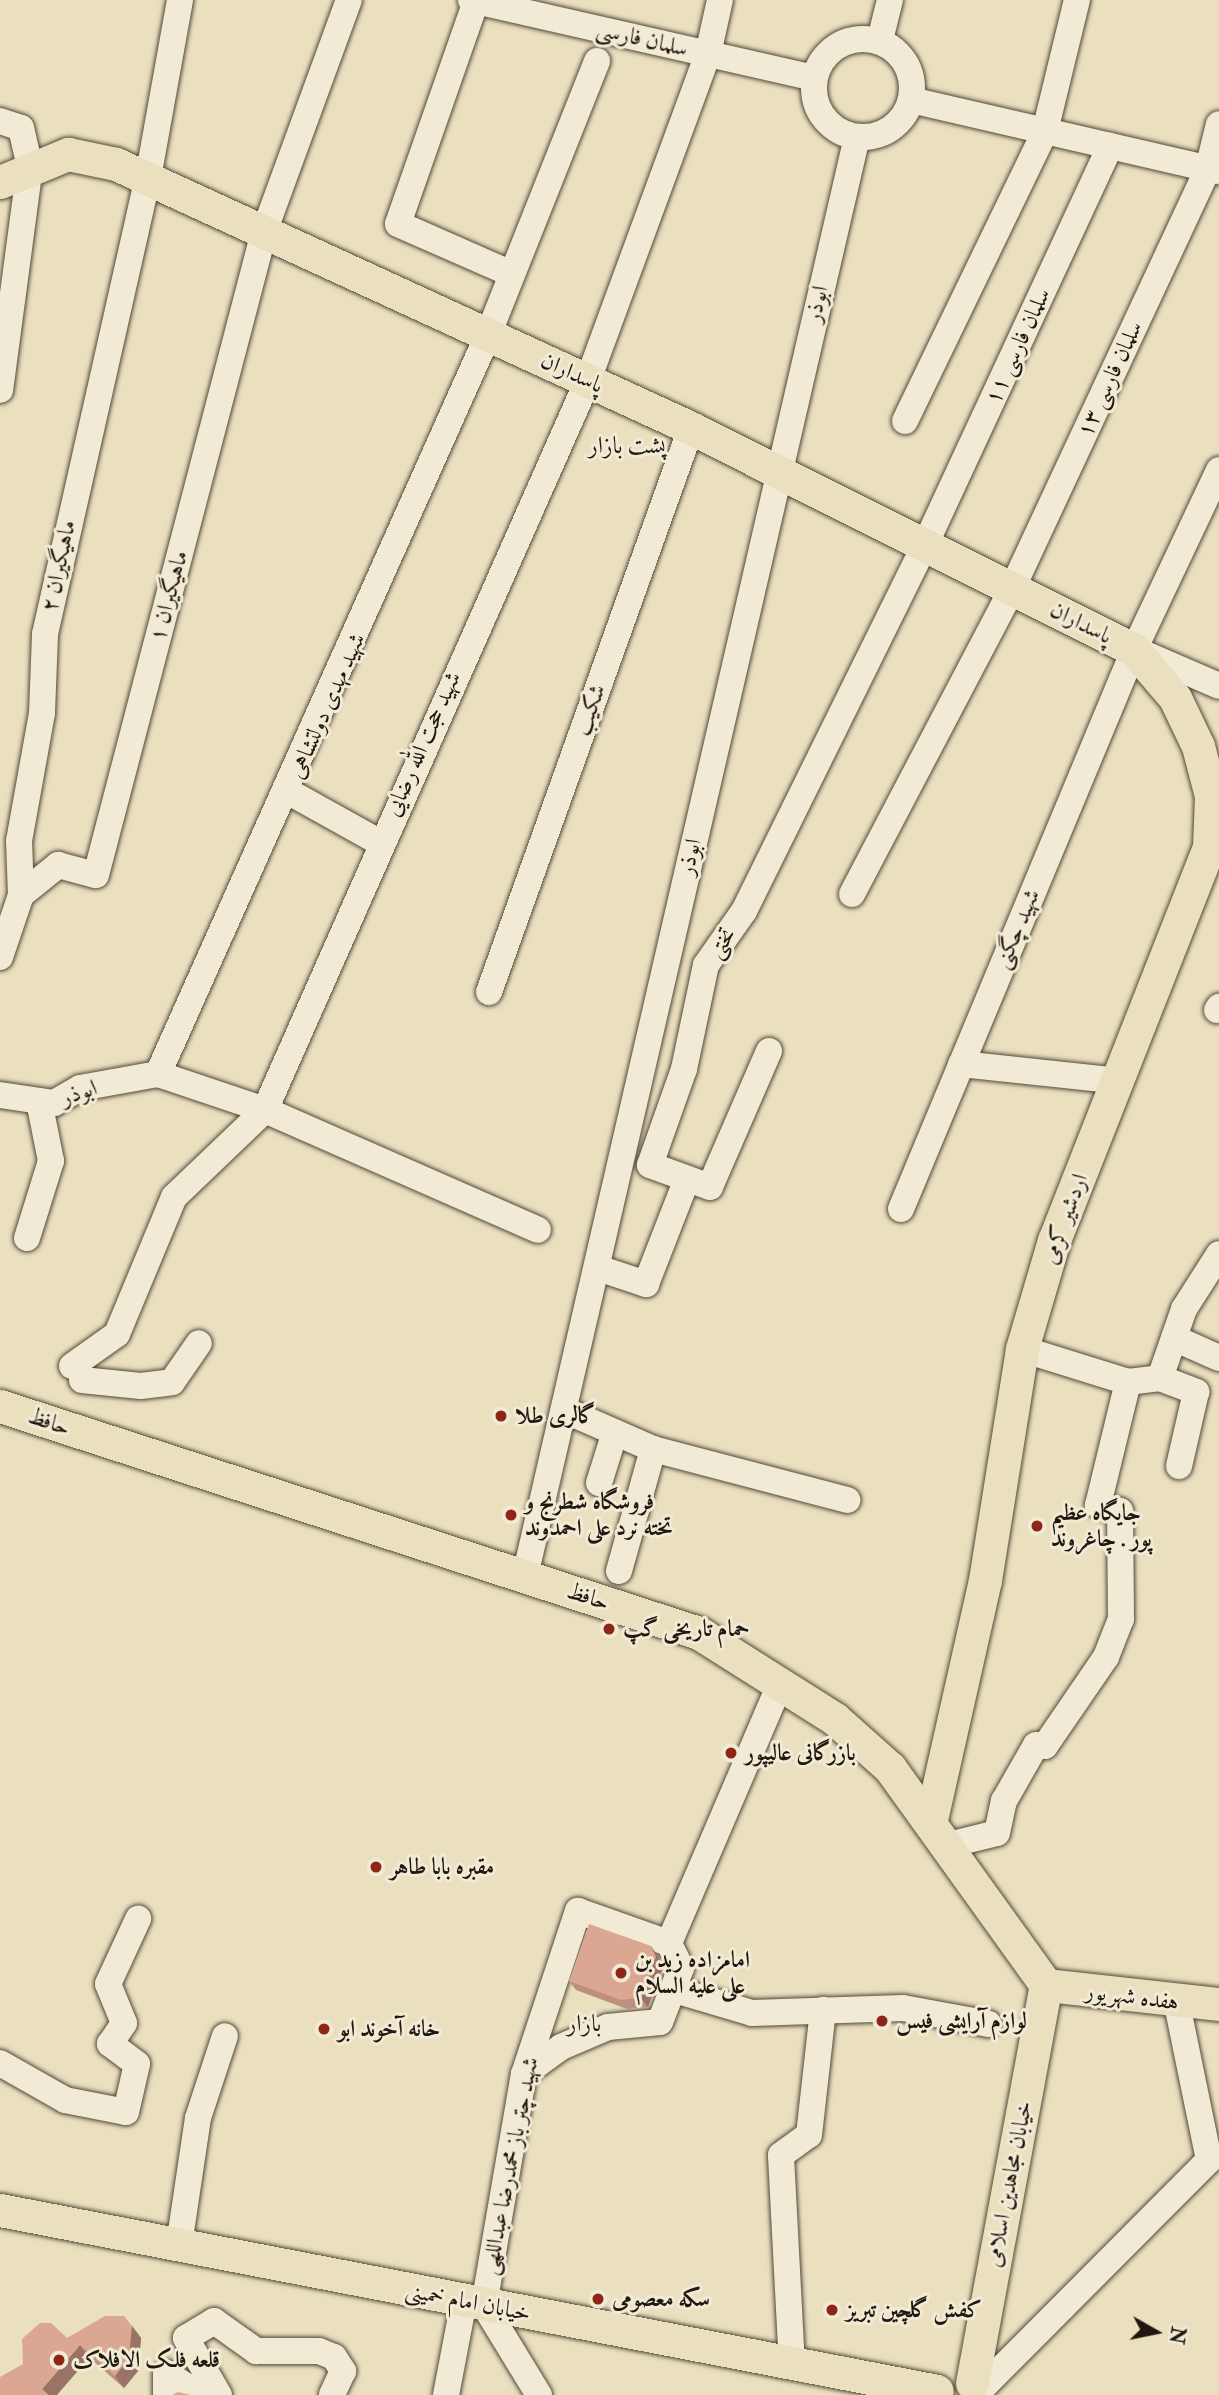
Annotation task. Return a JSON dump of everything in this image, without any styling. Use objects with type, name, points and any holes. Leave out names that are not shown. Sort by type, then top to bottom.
[{"type":"main road","name":"پاسداران","points":[[0,182],[30,166],[85,154],[148,178],[691,428],[1134,650]]},
{"type":"main road","name":"اردشیر کرمی","points":[[939,1833],[985,1580],[1022,1349],[1054,1240],[1192,903],[1216,827],[1198,746],[1175,698],[1134,650]]},
{"type":"main road","name":"حافظ","points":[[0,1406],[699,1633],[781,1682],[890,1768],[1046,1985]]},
{"type":"main road","name":"هفده شهریور","points":[[1046,1985],[1177,2004],[1219,2004]]},
{"type":"main road","name":"خیابان مجاهدین اسلامی","points":[[975,2391],[1046,1985]]},
{"type":"main road","name":"خیابان امام خمینی","points":[[0,2210],[937,2393]]},
{"type":"main road","points":[[937,2393],[955,2375],[975,2391]]},
{"type":"street","name":"ماهیگیران ۲","points":[[0,957],[21,895],[19,841],[41,713],[45,634],[148,178],[180,0]]},
{"type":"street","points":[[264,232],[349,0]]},
{"type":"street","name":"شهید حجت الله رضایی","points":[[265,1110],[379,842],[588,380],[708,54],[720,0]]},
{"type":"street","points":[[880,40],[890,0]]},
{"type":"street","points":[[905,421],[1045,131],[1077,0]]},
{"type":"street","points":[[473,1],[398,224],[512,274]]},
{"type":"street","name":"سلمان فارسی","points":[[473,1],[540,8],[708,54],[814,78]]},
{"type":"street","points":[[846,40],[880,40],[903,58],[911,100],[897,125],[857,137],[828,123],[816,102],[814,78],[831,49],[846,40]]},
{"type":"street","name":"شهید مهدی دولتشاهی","points":[[158,1074],[289,792],[488,335],[597,61]]},
{"type":"street","points":[[911,100],[1214,170]]},
{"type":"street","points":[[0,121],[22,128],[30,166],[0,390]]},
{"type":"street","name":"سلمان فارسی ۱۳","points":[[852,894],[1012,589],[1214,170],[1219,124]]},
{"type":"street","name":"ابوذر","points":[[525,1576],[857,137]]},
{"type":"street","name":"سلمان فارسی ۱۱","points":[[925,545],[1110,146]]},
{"type":"street","name":"ماهیگیران ۱","points":[[21,895],[58,865],[96,875],[264,232]]},
{"type":"street","name":"شکیب","points":[[489,992],[691,428]]},
{"type":"street","name":"شهید چگنی","points":[[901,1209],[1134,650],[1219,470]]},
{"type":"street","name":"تختی","points":[[769,1051],[710,1186],[650,1165],[684,1069],[706,965],[744,911],[925,545]]},
{"type":"street","points":[[1134,650],[1217,681]]},
{"type":"street","points":[[289,792],[379,842]]},
{"type":"street","points":[[961,1064],[1119,1081]]},
{"type":"street","points":[[158,1074],[265,1110],[538,1230]]},
{"type":"street","name":"ابوذر","points":[[0,1096],[54,1103],[80,1088],[158,1074]]},
{"type":"street","points":[[27,1238],[51,1161],[39,1101]]},
{"type":"street","points":[[199,1343],[172,1382],[141,1386],[77,1373],[117,1334],[174,1197],[265,1110]]},
{"type":"street","points":[[598,1268],[646,1284],[687,1179]]},
{"type":"street","points":[[1160,1378],[1174,1338],[1219,1255]]},
{"type":"street","points":[[1174,1338],[1219,1358]]},
{"type":"street","points":[[1022,1349],[1128,1382],[1160,1378],[1196,1392],[1179,1466]]},
{"type":"street","points":[[939,1833],[997,1833],[1004,1801],[1036,1745],[1045,1746],[1106,1657],[1121,1619],[1120,1511],[1098,1505],[1128,1382]]},
{"type":"street","points":[[564,1410],[653,1449],[847,1500]]},
{"type":"street","points":[[599,1483],[615,1432]]},
{"type":"street","points":[[619,1572],[653,1449]]},
{"type":"street","points":[[524,2074],[561,2047],[608,2027],[660,2022],[675,1990],[681,1968],[668,1943],[781,1682]]},
{"type":"street","name":"شهید چتر باز محمدرضا عبداللهی","points":[[446,2395],[474,2303],[524,2074],[578,1911],[668,1943]]},
{"type":"street","points":[[0,2063],[65,2100],[126,2112],[137,2064],[110,2044],[124,2023],[108,1984],[138,1919]]},
{"type":"street","points":[[675,1990],[752,2013],[903,2008],[989,2024]]},
{"type":"street","points":[[975,2391],[1209,2160],[1177,2004]]},
{"type":"street","points":[[792,2366],[781,2155],[809,2135],[822,2010]]},
{"type":"street","points":[[179,2245],[198,2118],[225,2036]]},
{"type":"street","points":[[474,2303],[539,2395]]},
{"type":"street","points":[[219,2395],[186,2338],[214,2321],[256,2351],[319,2351],[334,2357],[343,2371],[332,2395]]},
{"type":"street","points":[[166,2395],[166,2373],[200,2395]]},
{"type":"building","name":"امامزاده زید بن علی علیه السلام","points":[[589,1924],[651,1946],[656,1957],[641,1998],[621,2000],[569,1981]]},
{"type":"building","points":[[105,2316],[124,2316],[132,2326],[129,2358],[115,2376],[80,2345],[42,2389],[49,2395],[0,2395],[0,2377],[23,2364],[22,2339],[40,2323],[51,2323],[67,2338]]},
{"type":"place","name":"گالری طلا","points":[[501,1416]]},
{"type":"place","name":"فروشگاه شطرنج و تخته نرد علی احمدوند","points":[[511,1515]]},
{"type":"place","name":"جایگاه عظیم پور . چاغروند","points":[[1037,1526]]},
{"type":"place","name":"حمام تاریخی گپ","points":[[609,1629]]},
{"type":"place","name":"بازرگانی عالیپور","points":[[731,1753]]},
{"type":"place","name":"مقبره بابا طاهر","points":[[376,1867]]},
{"type":"place","name":"امامزاده زید بن علی علیه السلام","points":[[621,1973]]},
{"type":"place","name":"لوازم آرایشی فیس","points":[[882,2021]]},
{"type":"place","name":"خانه آخوند ابو","points":[[324,2029]]},
{"type":"place","name":"سکه معصومی","points":[[598,2299]]},
{"type":"place","name":"کفش گلچین تبریز","points":[[832,2310]]},
{"type":"place","name":"قلعه فلک الافلاک","points":[[59,2360]]},
{"type":"district","name":"پشت بازار","points":[[627,446]]},
{"type":"district","name":"بازار","points":[[584,2024]]}]
